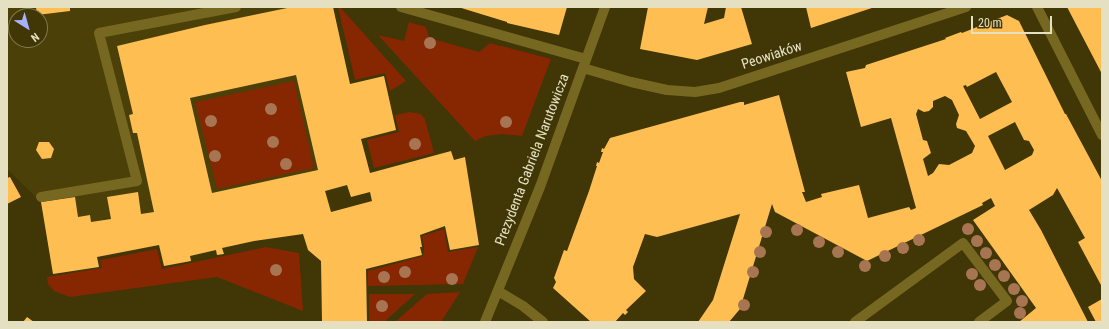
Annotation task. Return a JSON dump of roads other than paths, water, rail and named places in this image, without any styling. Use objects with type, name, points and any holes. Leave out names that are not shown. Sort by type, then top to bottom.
[{"type":"street","points":[[41,197],[137,181],[99,33],[236,7]]},
{"type":"street","name":"Peowiaków","points":[[401,7],[585,64],[631,82],[667,90],[695,92],[719,88],[966,7]]},
{"type":"street","name":"Prezydenta Gabriela Narutowicza","points":[[485,322],[540,187],[605,7]]},
{"type":"street","points":[[1037,7],[1102,135]]},
{"type":"street","points":[[855,322],[963,243],[1007,301],[979,322]]},
{"type":"street","points":[[498,291],[523,306],[543,322]]}]
